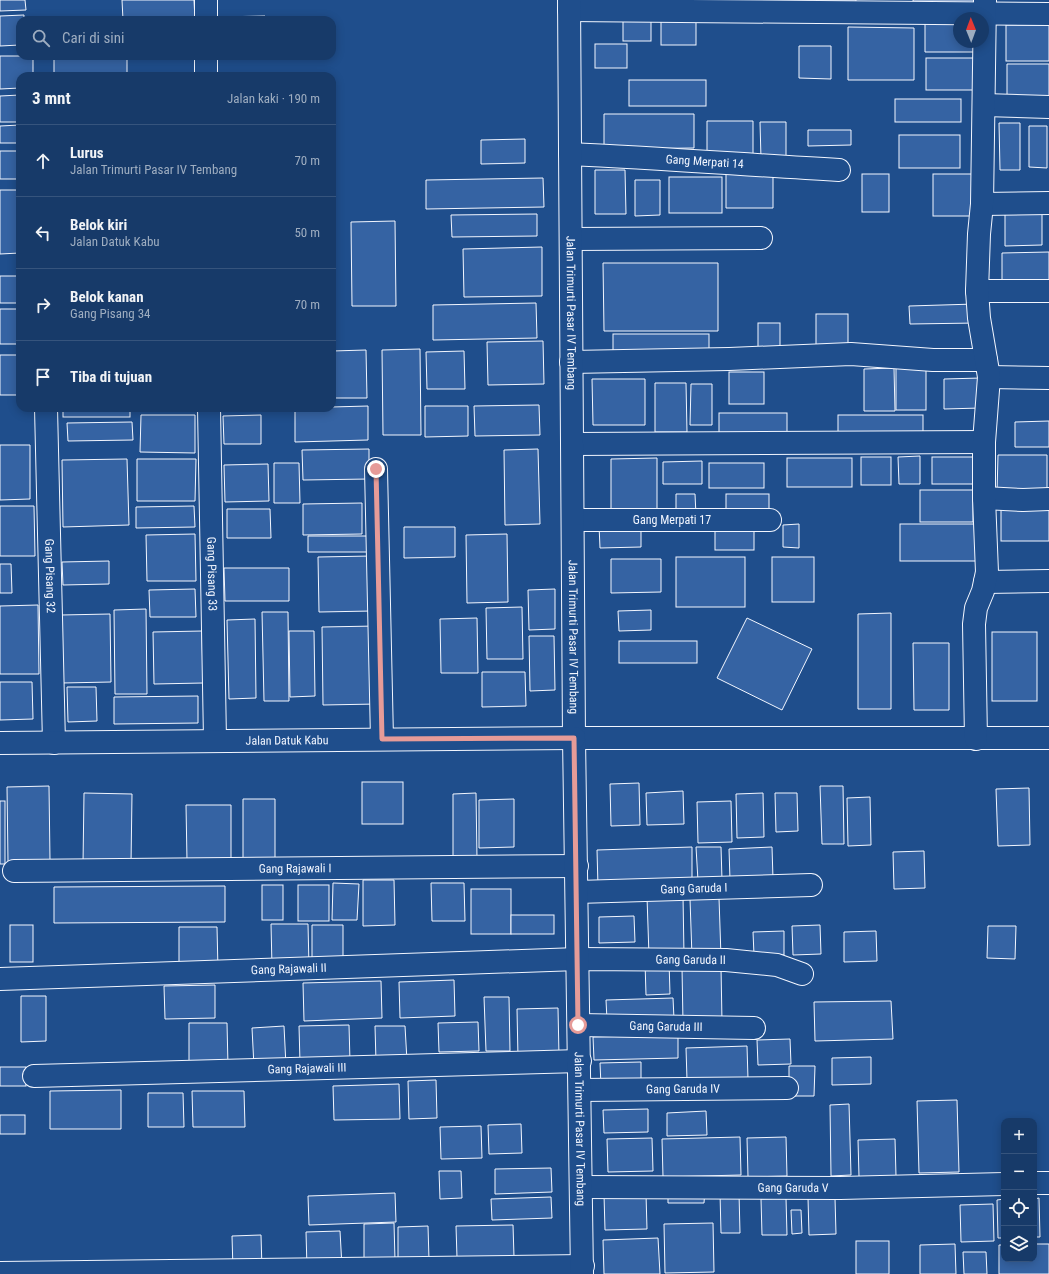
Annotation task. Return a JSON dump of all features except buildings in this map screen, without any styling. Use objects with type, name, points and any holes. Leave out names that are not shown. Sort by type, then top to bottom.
[{"type":"street","points":[[206,0],[206,16]]},
{"type":"street","points":[[569,5],[985,7],[1049,14]]},
{"type":"street","name":"Jalan Trimurti Pasar IV Tembang","points":[[569,5],[574,738],[583,1270]]},
{"type":"street","points":[[976,739],[974,624],[976,608],[987,572],[984,498],[984,442],[987,368],[979,318],[977,291],[978,234],[982,204],[985,7]]},
{"type":"street","points":[[206,60],[206,72]]},
{"type":"street","points":[[984,105],[1049,106]]},
{"type":"street","name":"Gang Merpati 14","points":[[570,154],[669,158],[751,166],[839,170]]},
{"type":"street","points":[[982,204],[1049,203]]},
{"type":"street","points":[[571,239],[761,238]]},
{"type":"street","points":[[977,291],[1049,291]]},
{"type":"street","points":[[571,362],[729,359],[852,354],[933,360],[1049,378]]},
{"type":"street","name":"Gang Pisang 32","points":[[46,412],[54,743]]},
{"type":"street","name":"Gang Pisang 33","points":[[209,412],[215,740]]},
{"type":"street","points":[[573,444],[984,442]]},
{"type":"street","points":[[376,469],[382,739]]},
{"type":"street","points":[[984,498],[1023,500],[1049,499]]},
{"type":"street","name":"Gang Merpati 17","points":[[573,520],[770,520]]},
{"type":"street","points":[[985,582],[1049,582]]},
{"type":"street","name":"Jalan Datuk Kabu","points":[[0,743],[574,738],[1049,738]]},
{"type":"street","name":"Gang Rajawali I","points":[[14,871],[577,866]]},
{"type":"street","name":"Gang Garuda I","points":[[577,892],[811,885]]},
{"type":"street","name":"Gang Garuda II","points":[[578,959],[726,960],[777,965],[802,974]]},
{"type":"street","name":"Gang Rajawali II","points":[[0,978],[578,959]]},
{"type":"street","name":"Gang Garuda III","points":[[578,1025],[754,1028]]},
{"type":"street","name":"Gang Rajawali III","points":[[34,1076],[580,1062]]},
{"type":"street","name":"Gang Garuda IV","points":[[580,1090],[787,1088]]},
{"type":"street","points":[[1037,1183],[1049,1183]]},
{"type":"street","name":"Gang Garuda V","points":[[582,1187],[840,1188],[1001,1184]]},
{"type":"street","points":[[0,1273],[583,1270]]},
{"type":"route","points":[[376,469],[382,739],[574,738],[578,1025]]}]
